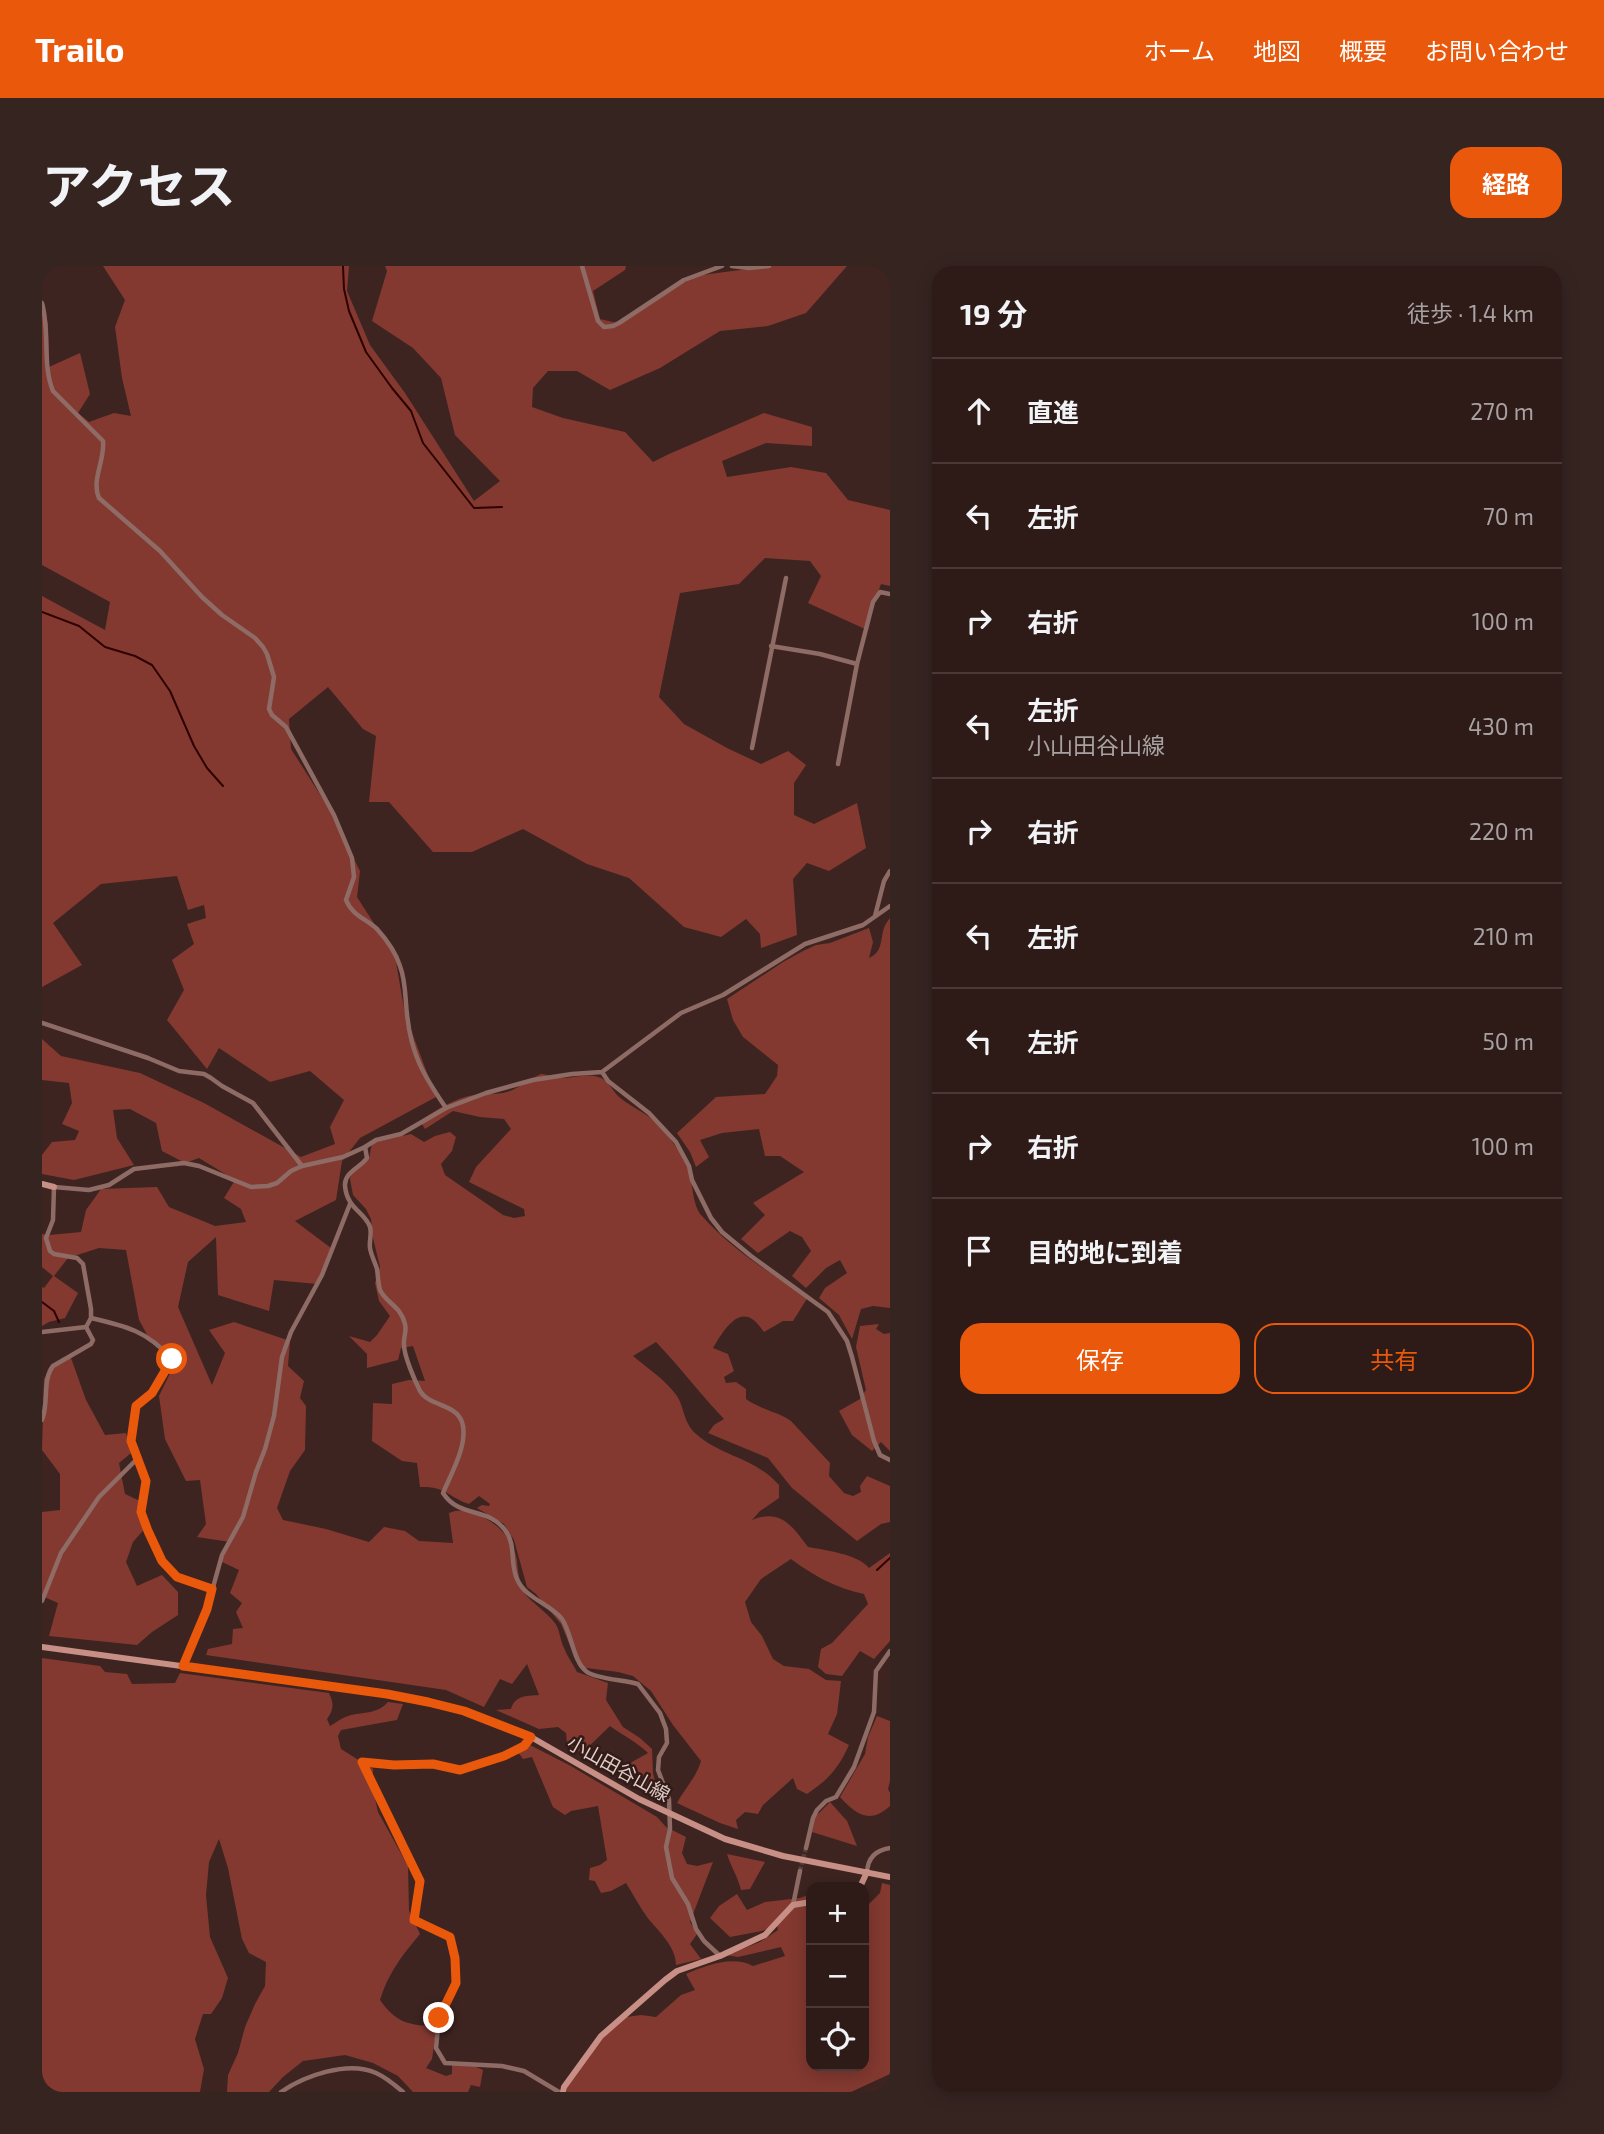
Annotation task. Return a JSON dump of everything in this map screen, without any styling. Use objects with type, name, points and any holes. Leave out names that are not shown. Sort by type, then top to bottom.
[{"type":"main road","points":[[42,1184],[54,1187]]},
{"type":"main road","name":"小山田谷山線","points":[[42,1647],[387,1694],[464,1711],[531,1737],[639,1799],[701,1829],[755,1849],[890,1877]]},
{"type":"main road","points":[[862,1882],[867,1872]]},
{"type":"main road","points":[[561,2092],[601,2036],[665,1980],[677,1971],[720,1956],[765,1935],[793,1905],[806,1903]]},
{"type":"street","points":[[582,266],[598,321],[604,327],[619,323],[684,280],[722,266]]},
{"type":"street","points":[[732,266],[769,266]]},
{"type":"street","points":[[42,303],[49,385],[103,441],[102,463],[96,483],[99,498],[160,551],[222,615],[256,638],[267,654],[274,677],[269,709],[286,727],[345,838],[355,869],[346,900],[350,909],[376,928],[386,940],[400,965],[406,989],[410,1036],[423,1075],[446,1108]]},
{"type":"street","points":[[752,748],[786,578]]},
{"type":"street","points":[[838,764],[857,664],[873,602],[880,592],[890,594]]},
{"type":"street","points":[[771,646],[820,654],[857,664]]},
{"type":"street","points":[[874,918],[884,881],[890,870]]},
{"type":"street","points":[[86,1327],[91,1318],[83,1264],[77,1258],[54,1254],[48,1245],[47,1238],[53,1220],[54,1187],[89,1190],[109,1185],[134,1169],[184,1163],[243,1185],[259,1188],[277,1183],[302,1166],[343,1157],[376,1140],[401,1134],[446,1108],[486,1093],[533,1080],[602,1072],[681,1013],[723,995],[805,944],[863,925],[890,906]]},
{"type":"street","points":[[42,1023],[179,1071],[204,1074],[253,1103],[302,1166]]},
{"type":"street","points":[[602,1072],[676,1142],[711,1218],[722,1232],[828,1312],[846,1340],[874,1441],[880,1455],[890,1461]]},
{"type":"street","points":[[366,1147],[367,1158],[362,1165],[349,1173],[347,1178],[345,1186],[350,1204],[368,1223],[370,1248],[378,1272],[380,1290],[402,1313],[406,1334],[404,1346],[421,1392],[429,1401],[450,1408],[462,1423],[463,1435],[455,1468],[443,1493],[457,1508],[489,1516],[505,1529],[513,1548],[517,1580],[523,1589],[553,1609],[561,1618],[569,1631],[580,1663],[587,1672],[638,1684],[660,1713],[666,1729],[667,1743],[659,1757],[658,1770],[669,1799],[670,1829],[666,1847],[673,1878],[688,1904],[696,1929],[720,1956]]},
{"type":"street","points":[[183,1666],[207,1609],[222,1555],[243,1517],[270,1433],[282,1357],[291,1332],[322,1275],[350,1204]]},
{"type":"street","points":[[91,1318],[127,1326],[145,1334],[172,1359],[152,1393],[136,1406],[131,1441],[146,1481],[141,1512],[162,1561],[177,1577],[212,1589]]},
{"type":"street","points":[[42,1332],[86,1327]]},
{"type":"street","points":[[42,1420],[48,1371],[91,1344],[93,1340],[86,1327]]},
{"type":"street","points":[[42,1601],[61,1553],[99,1497],[137,1460]]},
{"type":"street","points":[[806,1848],[817,1810],[835,1797],[854,1767],[874,1712],[876,1671],[890,1651]]},
{"type":"street","points":[[531,1737],[524,1746],[504,1756],[460,1770],[433,1764],[362,1762],[420,1881],[414,1920],[450,1937],[455,1958],[456,1983],[439,2018],[436,2048],[445,2063],[502,2066],[524,2071],[561,2092]]},
{"type":"street","points":[[867,1872],[871,1857],[880,1850],[890,1848]]},
{"type":"street","points":[[793,1905],[800,1871]]},
{"type":"street","points":[[281,2092],[306,2078],[332,2070],[366,2069],[403,2092]]},
{"type":"shaded area","points":[[103,266],[349,266],[347,291],[370,345],[405,393],[474,501],[500,481],[455,435],[441,378],[413,348],[372,321],[387,271],[385,266],[626,266],[625,270],[593,291],[600,319],[617,323],[695,276],[769,266],[847,266],[806,313],[768,326],[720,331],[660,368],[610,390],[577,371],[548,371],[533,388],[532,407],[563,418],[625,432],[653,462],[764,413],[812,427],[812,446],[766,443],[722,461],[727,477],[791,467],[826,473],[848,500],[890,510],[890,586],[881,584],[865,629],[808,603],[821,576],[810,561],[765,558],[739,584],[680,593],[659,697],[684,724],[761,764],[788,751],[806,765],[794,783],[794,815],[814,824],[857,803],[866,848],[829,871],[807,863],[793,879],[797,935],[761,948],[760,934],[746,919],[721,937],[684,927],[629,878],[587,864],[523,829],[472,852],[433,852],[389,802],[369,802],[376,736],[363,729],[328,687],[289,719],[291,749],[328,807],[360,871],[357,897],[395,956],[405,1014],[436,1097],[360,1138],[342,1161],[336,1200],[295,1221],[331,1248],[317,1284],[274,1280],[269,1311],[218,1295],[216,1237],[188,1262],[178,1307],[212,1385],[225,1353],[209,1330],[234,1322],[290,1341],[288,1366],[304,1381],[300,1398],[306,1406],[305,1450],[290,1471],[277,1508],[283,1520],[369,1542],[384,1527],[405,1531],[419,1541],[453,1543],[449,1513],[457,1511],[472,1513],[493,1523],[512,1546],[524,1592],[555,1623],[565,1651],[577,1672],[608,1683],[606,1700],[623,1727],[652,1749],[653,1773],[658,1794],[622,1774],[632,1762],[648,1753],[610,1726],[582,1753],[567,1744],[566,1733],[558,1727],[539,1729],[496,1710],[511,1709],[518,1699],[539,1695],[527,1664],[512,1684],[500,1679],[484,1707],[446,1690],[206,1655],[208,1649],[232,1644],[233,1629],[243,1628],[236,1612],[242,1603],[230,1593],[239,1570],[220,1561],[230,1542],[197,1537],[206,1524],[200,1480],[186,1481],[165,1439],[159,1396],[177,1359],[150,1340],[139,1320],[126,1250],[99,1248],[68,1258],[54,1276],[78,1293],[65,1318],[42,1326],[42,1287],[44,1288],[53,1276],[42,1267],[42,1234],[81,1232],[86,1210],[101,1189],[157,1187],[169,1207],[215,1226],[246,1222],[241,1209],[224,1198],[235,1180],[199,1158],[185,1163],[162,1151],[156,1123],[130,1109],[113,1110],[117,1138],[134,1165],[74,1180],[42,1174],[42,1155],[52,1142],[75,1140],[79,1131],[62,1124],[72,1103],[69,1083],[42,1080],[42,1039],[61,1056],[140,1073],[204,1103],[301,1157],[335,1144],[330,1127],[344,1100],[310,1071],[270,1082],[219,1048],[207,1069],[167,1020],[184,990],[172,960],[194,944],[187,924],[206,918],[204,905],[188,910],[177,876],[101,884],[53,923],[82,965],[42,987],[42,596],[105,630],[110,602],[42,565],[42,299],[48,324],[49,367],[80,353],[90,394],[78,413],[89,422],[114,413],[131,416],[122,378],[115,327],[125,300]]},
{"type":"shaded area","points":[[890,918],[890,1308],[873,1306],[861,1309],[852,1339],[839,1315],[819,1298],[825,1288],[847,1273],[840,1260],[826,1268],[806,1288],[792,1276],[811,1251],[802,1237],[790,1231],[758,1253],[741,1239],[765,1215],[753,1203],[804,1172],[780,1156],[765,1156],[759,1129],[722,1133],[700,1140],[709,1157],[696,1167],[677,1133],[716,1097],[765,1094],[777,1076],[778,1065],[743,1037],[733,1020],[727,999],[803,951],[869,928],[873,942],[869,958],[879,949],[884,927]]},
{"type":"shaded area","points":[[541,1074],[558,1078],[589,1075],[601,1078],[620,1098],[648,1116],[675,1145],[683,1159],[689,1172],[698,1211],[702,1216],[739,1250],[808,1297],[793,1321],[783,1321],[764,1332],[754,1320],[746,1317],[740,1317],[729,1325],[713,1348],[728,1354],[734,1371],[724,1377],[726,1383],[736,1382],[746,1389],[746,1399],[791,1421],[830,1463],[829,1476],[844,1493],[853,1496],[861,1492],[860,1486],[867,1476],[890,1486],[890,1522],[881,1524],[857,1541],[792,1488],[768,1458],[708,1433],[724,1419],[656,1342],[633,1356],[662,1379],[677,1396],[689,1425],[696,1434],[716,1448],[759,1468],[779,1485],[779,1498],[752,1520],[771,1516],[778,1518],[791,1526],[808,1547],[849,1556],[869,1568],[890,1553],[890,1641],[874,1659],[860,1651],[842,1676],[826,1674],[818,1667],[821,1649],[832,1643],[868,1604],[864,1594],[826,1581],[791,1559],[761,1579],[745,1602],[751,1622],[762,1636],[773,1659],[784,1666],[809,1669],[826,1680],[841,1681],[837,1714],[828,1734],[849,1745],[832,1773],[815,1789],[807,1794],[797,1789],[793,1778],[763,1805],[758,1814],[745,1812],[736,1820],[738,1829],[677,1803],[701,1761],[651,1691],[633,1676],[579,1667],[561,1624],[527,1587],[514,1540],[504,1524],[477,1508],[490,1504],[479,1496],[469,1504],[441,1490],[420,1487],[417,1463],[402,1461],[372,1441],[373,1403],[392,1404],[392,1384],[409,1380],[425,1381],[413,1346],[401,1348],[398,1360],[367,1368],[367,1354],[349,1336],[370,1342],[390,1316],[379,1301],[375,1283],[380,1267],[371,1219],[353,1195],[350,1179],[352,1169],[369,1159],[372,1143],[411,1134],[424,1142],[450,1132],[456,1137],[452,1151],[441,1164],[445,1175],[503,1215],[514,1218],[525,1216],[524,1209],[469,1182],[476,1167],[511,1129],[504,1119],[453,1111],[425,1129],[420,1121],[460,1099],[507,1092]]},
{"type":"shaded area","points":[[879,1324],[876,1329],[884,1334],[890,1333],[890,1451],[881,1442],[872,1451],[852,1435],[839,1411],[860,1399],[866,1390],[856,1347],[860,1326]]},
{"type":"shaded area","points":[[71,1358],[86,1400],[105,1435],[126,1433],[131,1453],[119,1463],[125,1494],[142,1502],[147,1526],[133,1542],[126,1562],[137,1586],[162,1575],[178,1592],[178,1615],[137,1645],[49,1636],[58,1603],[42,1596],[42,1512],[60,1510],[60,1474],[42,1450],[44,1379],[52,1364]]},
{"type":"shaded area","points":[[42,1658],[100,1666],[105,1672],[127,1674],[132,1684],[175,1683],[180,1673],[329,1693],[332,1706],[327,1719],[330,1726],[348,1716],[375,1711],[388,1702],[403,1704],[397,1720],[341,1730],[338,1736],[341,1749],[373,1769],[373,1790],[378,1812],[408,1866],[409,1911],[420,1934],[396,1965],[380,2000],[392,2014],[404,2022],[437,2026],[432,2059],[426,2068],[446,2076],[452,2074],[452,2062],[472,2065],[483,2070],[480,2087],[471,2085],[468,2092],[413,2092],[398,2076],[373,2063],[345,2055],[303,2061],[269,2092],[227,2092],[228,2075],[245,2027],[265,1986],[266,1962],[249,1953],[242,1939],[228,1868],[219,1839],[209,1862],[206,1895],[210,1937],[228,1978],[222,1998],[211,2014],[203,2014],[195,2039],[204,2069],[200,2092],[42,2092]]},
{"type":"shaded area","points":[[877,1716],[890,1721],[890,1806],[876,1815],[869,1816],[857,1812],[840,1797],[865,1754],[868,1737]]},
{"type":"shaded area","points":[[528,1744],[569,1765],[686,1837],[682,1853],[687,1864],[697,1866],[713,1862],[690,1922],[697,1934],[690,1944],[701,1959],[676,1965],[670,1945],[647,1917],[626,1883],[601,1893],[595,1881],[589,1880],[590,1868],[607,1860],[598,1806],[571,1811],[565,1815],[553,1807],[532,1757],[523,1759],[518,1752]]},
{"type":"shaded area","points":[[830,1802],[847,1821],[857,1846],[812,1832],[815,1817]]},
{"type":"shaded area","points":[[727,1854],[765,1862],[750,1889],[741,1890]]},
{"type":"shaded area","points":[[882,1883],[890,1885],[890,2074],[851,2092],[567,2092],[571,2078],[619,2018],[641,2015],[656,2017],[681,1995],[695,1990],[686,1974],[719,1963],[736,1961],[753,1966],[785,1956],[781,1947],[738,1957],[726,1955],[760,1942],[778,1930],[777,1925],[762,1931],[730,1937],[710,1918],[719,1906],[737,1894],[747,1910],[765,1902],[806,1896],[806,2071],[869,2071],[869,1904],[880,1893]]},
{"type":"waterway","points":[[343,266],[349,311],[366,352],[411,411],[423,443],[474,508],[502,507]]},
{"type":"waterway","points":[[42,612],[79,626],[105,647],[135,656],[152,665],[170,691],[194,746],[207,768],[223,786]]},
{"type":"waterway","points":[[42,1302],[54,1311],[59,1322]]},
{"type":"waterway","points":[[877,1570],[890,1558]]},
{"type":"tunnel","points":[[800,1871],[806,1848]]},
{"type":"route","points":[[172,1359],[152,1393],[136,1406],[131,1441],[146,1481],[141,1512],[157,1552],[177,1577],[212,1589],[207,1609],[183,1666],[428,1702],[464,1711],[531,1737],[524,1746],[504,1756],[460,1770],[433,1764],[362,1762],[420,1881],[414,1920],[450,1937],[455,1958],[456,1983],[439,2018]]}]
